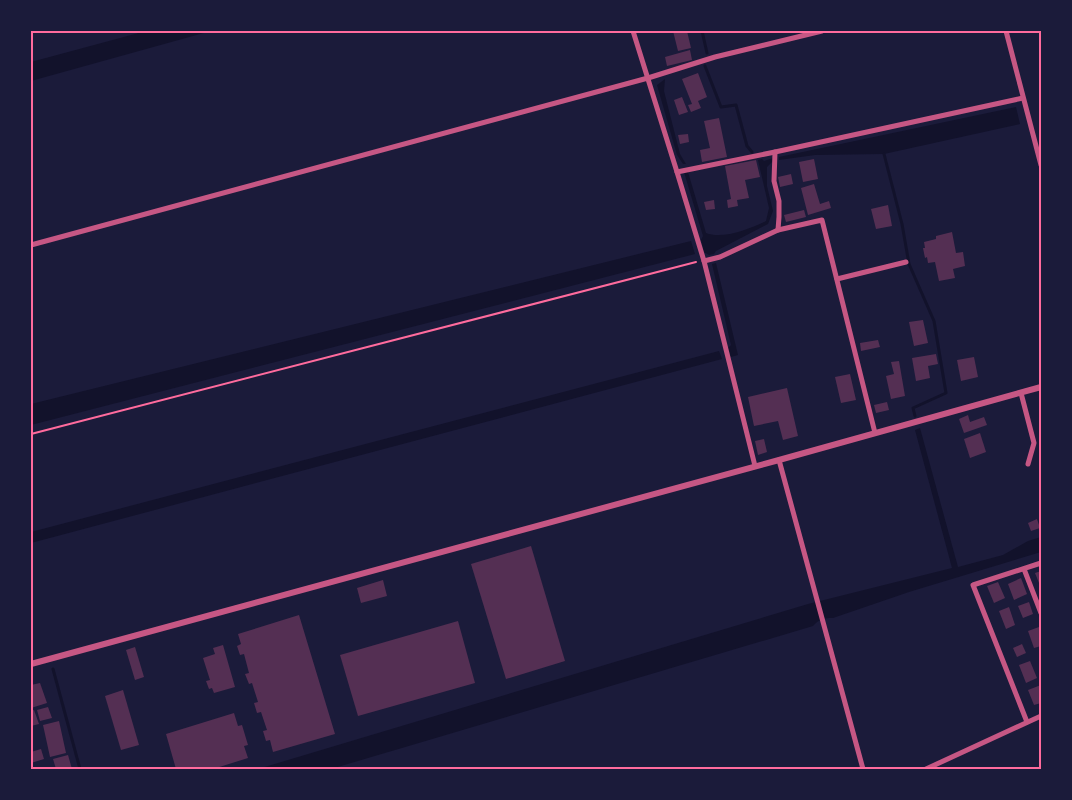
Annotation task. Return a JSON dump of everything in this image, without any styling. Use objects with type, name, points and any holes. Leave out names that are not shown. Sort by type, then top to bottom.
[{"type":"street","points":[[633,31],[704,261],[755,466]]},
{"type":"street","points":[[31,245],[648,78],[715,57],[822,31]]},
{"type":"street","points":[[1006,31],[1023,98],[1039,150],[1041,165]]},
{"type":"street","points":[[677,172],[1023,98]]},
{"type":"street","points":[[775,152],[774,181],[778,202],[778,230]]},
{"type":"street","points":[[704,261],[720,257],[778,230],[822,220],[875,433]]},
{"type":"street","points":[[837,279],[906,262]]},
{"type":"street","points":[[31,664],[1041,387]]},
{"type":"street","points":[[1021,393],[1034,443],[1028,464]]},
{"type":"street","points":[[779,460],[863,769]]},
{"type":"street","points":[[1028,722],[973,585],[1041,563]]},
{"type":"street","points":[[1024,568],[1041,613]]},
{"type":"street","points":[[926,769],[1041,716]]},
{"type":"path","points":[[31,434],[704,261]]},
{"type":"shaded area","points":[[146,31],[211,31],[31,81],[31,62]]},
{"type":"shaded area","points":[[665,79],[664,91],[680,154],[686,164],[683,164],[677,155],[657,85]]},
{"type":"shaded area","points":[[1016,107],[1020,124],[884,154],[815,155],[779,160],[779,157]]},
{"type":"shaded area","points":[[773,158],[773,161],[767,167],[767,186],[773,211],[768,224],[716,251],[714,254],[709,255],[704,252],[701,240],[703,236],[684,172],[688,172],[706,233],[713,235],[728,234],[745,230],[766,221],[769,208],[758,160],[762,159],[764,161]]},
{"type":"shaded area","points":[[691,241],[695,254],[31,425],[31,404]]},
{"type":"shaded area","points":[[716,263],[738,355],[731,357],[728,348],[731,345],[712,264]]},
{"type":"shaded area","points":[[719,351],[722,359],[31,543],[31,532]]},
{"type":"shaded area","points":[[920,428],[958,567],[1003,555],[1028,541],[1041,537],[1041,552],[909,592],[833,618],[822,619],[813,626],[331,769],[258,769],[808,604],[952,568],[915,430]]},
{"type":"building","points":[[673,31],[687,31],[691,48],[678,51]]},
{"type":"building","points":[[690,50],[692,60],[667,66],[665,57]]},
{"type":"building","points":[[698,73],[707,97],[698,101],[701,108],[691,112],[688,105],[692,104],[682,79]]},
{"type":"building","points":[[682,97],[688,112],[679,115],[674,100]]},
{"type":"building","points":[[719,118],[727,157],[702,162],[700,150],[710,148],[704,121]]},
{"type":"building","points":[[688,134],[689,142],[680,144],[678,135]]},
{"type":"building","points":[[814,159],[818,179],[803,182],[799,162]]},
{"type":"building","points":[[756,160],[760,177],[745,180],[749,198],[737,200],[738,206],[728,208],[727,200],[731,199],[725,166]]},
{"type":"building","points":[[791,174],[793,184],[780,187],[778,177]]},
{"type":"building","points":[[814,184],[820,204],[829,201],[831,208],[808,215],[801,188]]},
{"type":"building","points":[[714,200],[715,209],[706,210],[704,202]]},
{"type":"building","points":[[888,205],[892,226],[876,229],[871,209]]},
{"type":"building","points":[[804,210],[806,217],[786,222],[784,215]]},
{"type":"building","points":[[952,232],[956,253],[963,252],[965,266],[953,269],[955,278],[939,281],[935,262],[928,263],[927,257],[925,258],[924,242],[936,239],[936,236]]},
{"type":"building","points":[[923,320],[928,343],[914,346],[909,322]]},
{"type":"building","points":[[878,340],[880,347],[861,351],[860,343]]},
{"type":"building","points":[[936,354],[938,364],[928,366],[930,378],[916,381],[912,358]]},
{"type":"building","points":[[974,357],[978,377],[961,381],[957,360]]},
{"type":"building","points":[[899,361],[905,396],[891,399],[886,376],[894,374],[891,362]]},
{"type":"building","points":[[850,374],[856,400],[841,403],[835,377]]},
{"type":"building","points":[[787,388],[798,436],[783,440],[778,421],[754,426],[748,397]]},
{"type":"building","points":[[887,402],[889,410],[876,413],[874,405]]},
{"type":"building","points":[[968,415],[970,422],[984,417],[987,425],[964,433],[959,419]]},
{"type":"building","points":[[980,433],[986,452],[970,458],[964,439]]},
{"type":"building","points":[[764,439],[767,452],[758,455],[755,441]]},
{"type":"building","points":[[1037,519],[1040,528],[1031,531],[1028,523]]},
{"type":"building","points":[[531,546],[565,661],[506,679],[471,564]]},
{"type":"building","points":[[1041,571],[1041,588],[1035,573]]},
{"type":"building","points":[[1021,578],[1027,594],[1014,600],[1008,584]]},
{"type":"building","points":[[383,580],[387,596],[361,603],[357,588]]},
{"type":"building","points":[[998,582],[1005,598],[994,603],[987,586]]},
{"type":"building","points":[[1029,602],[1033,614],[1023,618],[1018,606]]},
{"type":"building","points":[[1009,607],[1015,625],[1006,629],[999,611]]},
{"type":"building","points":[[299,615],[335,734],[273,752],[270,740],[266,741],[263,731],[267,730],[261,712],[257,713],[254,703],[258,702],[252,683],[249,684],[245,674],[249,673],[244,654],[240,655],[237,646],[241,644],[238,634]]},
{"type":"building","points":[[458,621],[475,683],[358,716],[340,655]]},
{"type":"building","points":[[1039,627],[1041,646],[1034,648],[1028,631]]},
{"type":"building","points":[[1022,644],[1026,653],[1017,657],[1013,648]]},
{"type":"building","points":[[223,645],[235,687],[214,693],[212,688],[209,689],[206,681],[210,680],[203,658],[215,654],[213,648]]},
{"type":"building","points":[[135,647],[144,677],[135,680],[126,650]]},
{"type":"building","points":[[1030,661],[1037,678],[1026,683],[1019,665]]},
{"type":"building","points":[[40,683],[47,703],[31,708],[31,685]]},
{"type":"building","points":[[1041,685],[1041,703],[1034,705],[1028,690]]},
{"type":"building","points":[[123,690],[139,745],[121,750],[105,696]]},
{"type":"building","points":[[48,707],[52,718],[40,721],[37,710]]},
{"type":"building","points":[[34,710],[39,724],[31,726],[31,711]]},
{"type":"building","points":[[234,713],[238,726],[242,725],[248,745],[244,746],[248,758],[213,769],[176,769],[166,734]]},
{"type":"building","points":[[59,721],[66,753],[50,757],[43,725]]},
{"type":"building","points":[[41,749],[44,759],[31,763],[31,752]]},
{"type":"building","points":[[68,755],[72,769],[56,769],[53,759]]},
{"type":"waterway","points":[[702,31],[707,53]]},
{"type":"waterway","points":[[705,66],[721,107],[736,105],[747,146],[752,152]]},
{"type":"waterway","points":[[884,154],[902,224],[909,264],[934,321],[946,393],[913,408],[915,416]]},
{"type":"waterway","points":[[53,669],[80,769]]}]
